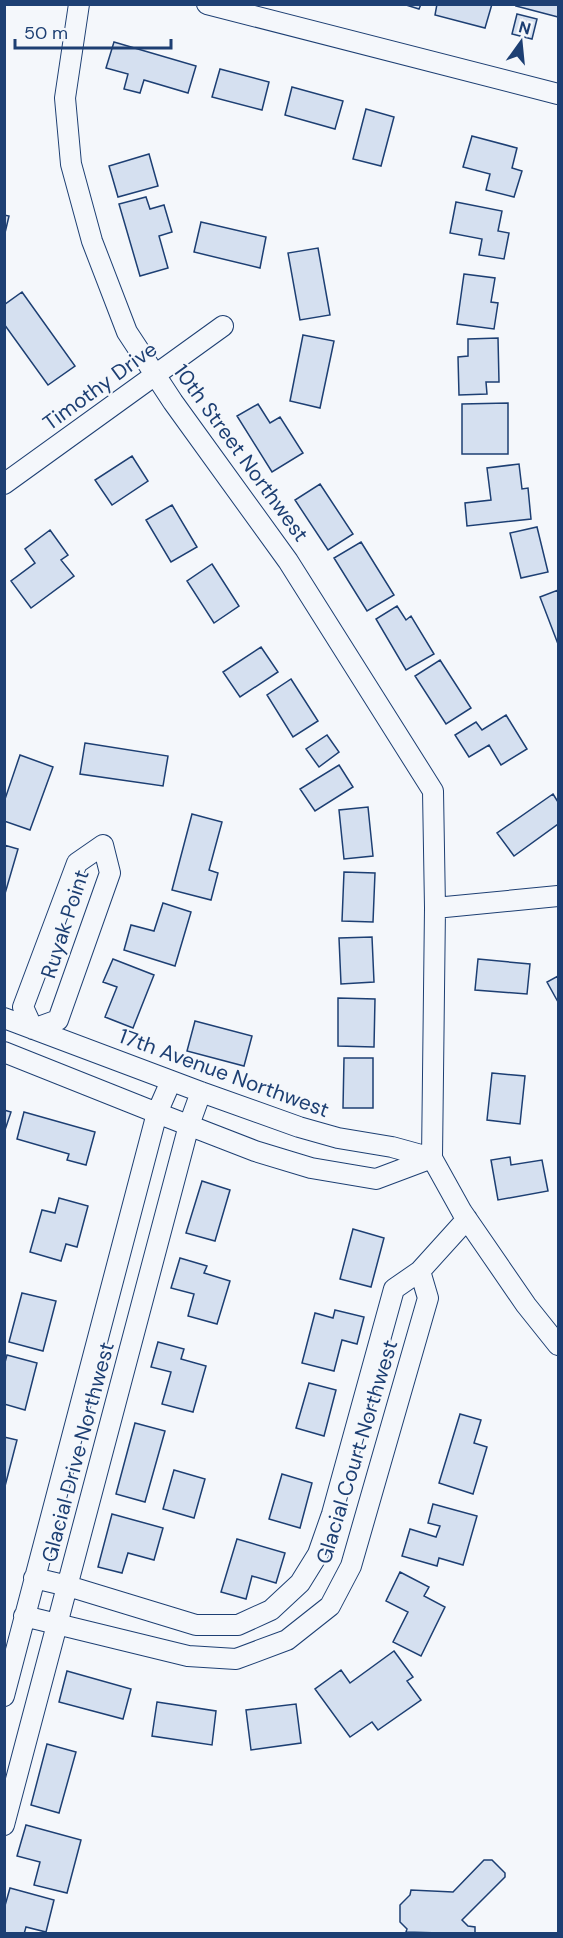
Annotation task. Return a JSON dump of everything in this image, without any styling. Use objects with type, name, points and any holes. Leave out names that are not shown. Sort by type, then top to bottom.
[{"type":"street","name":"10th Street Northwest","points":[[80,4],[65,98],[71,165],[92,241],[127,332],[155,375],[288,561],[433,791],[435,908]]},
{"type":"street","points":[[207,4],[558,94]]},
{"type":"street","name":"Timothy Drive","points":[[4,484],[223,326]]},
{"type":"street","name":"Ruyak Point","points":[[103,845],[110,873],[58,1020],[33,1029],[23,1007],[77,863],[103,845]]},
{"type":"street","points":[[558,896],[435,908],[432,1158],[467,1219],[526,1305],[558,1345]]},
{"type":"street","name":"17th Avenue Northwest","points":[[4,1018],[309,1130],[339,1138],[392,1147],[432,1158]]},
{"type":"street","points":[[33,1029],[13,1055],[255,1151],[311,1168],[376,1179],[432,1158]]},
{"type":"street","points":[[4,1696],[157,1113],[171,1081]]},
{"type":"street","name":"Glacial Drive Northwest","points":[[4,1825],[189,1125],[201,1092]]},
{"type":"street","points":[[34,1578],[196,1625],[238,1625],[271,1610],[300,1583],[318,1554],[332,1514],[394,1289],[420,1271],[467,1219]]},
{"type":"street","name":"Glacial Court Northwest","points":[[24,1616],[188,1656],[236,1659],[288,1640],[330,1606],[351,1566],[428,1298],[420,1271]]},
{"type":"building","points":[[403,4],[421,4],[419,9]]},
{"type":"building","points":[[437,4],[492,4],[485,28],[435,15]]},
{"type":"building","points":[[517,4],[558,4],[558,17],[516,6]]},
{"type":"building","points":[[517,14],[537,19],[532,39],[512,34]]},
{"type":"building","points":[[114,42],[196,66],[188,93],[144,80],[140,93],[124,89],[128,74],[106,68]]},
{"type":"building","points":[[220,69],[269,82],[262,110],[212,97]]},
{"type":"building","points":[[292,87],[343,101],[335,129],[285,115]]},
{"type":"building","points":[[366,109],[394,117],[381,166],[353,159]]},
{"type":"building","points":[[472,136],[517,148],[512,168],[522,171],[514,197],[486,190],[490,174],[463,167]]},
{"type":"building","points":[[149,154],[158,186],[118,197],[109,166]]},
{"type":"building","points":[[146,197],[150,209],[164,205],[172,232],[159,236],[168,268],[140,276],[119,204]]},
{"type":"building","points":[[456,202],[502,211],[498,231],[509,233],[504,259],[479,255],[482,239],[450,233]]},
{"type":"building","points":[[4,215],[9,216],[4,237]]},
{"type":"building","points":[[201,222],[266,237],[260,268],[194,252]]},
{"type":"building","points":[[318,248],[330,315],[300,320],[288,253]]},
{"type":"building","points":[[464,274],[495,278],[491,302],[498,303],[494,329],[457,324]]},
{"type":"building","points":[[22,292],[75,366],[48,385],[4,324],[4,305]]},
{"type":"building","points":[[303,335],[334,341],[320,408],[290,401]]},
{"type":"building","points":[[498,338],[499,382],[486,382],[487,394],[459,395],[458,357],[468,356],[468,339]]},
{"type":"building","points":[[508,403],[508,454],[462,454],[462,404]]},
{"type":"building","points":[[258,404],[270,423],[280,417],[303,453],[272,472],[237,416]]},
{"type":"building","points":[[132,456],[148,481],[112,505],[95,480]]},
{"type":"building","points":[[519,464],[522,489],[528,488],[531,519],[467,526],[465,503],[491,500],[487,468]]},
{"type":"building","points":[[320,484],[353,534],[328,550],[295,500]]},
{"type":"building","points":[[172,505],[197,547],[171,562],[146,520]]},
{"type":"building","points":[[537,527],[548,572],[521,578],[510,533]]},
{"type":"building","points":[[50,530],[68,555],[61,560],[74,576],[31,608],[11,581],[35,563],[25,549]]},
{"type":"building","points":[[361,542],[394,595],[367,611],[334,558]]},
{"type":"building","points":[[212,564],[239,606],[214,623],[187,581]]},
{"type":"building","points":[[558,590],[558,644],[540,597]]},
{"type":"building","points":[[397,606],[406,620],[411,616],[434,654],[406,670],[376,619]]},
{"type":"building","points":[[261,647],[278,672],[240,697],[223,672]]},
{"type":"building","points":[[440,660],[471,708],[446,724],[415,676]]},
{"type":"building","points":[[291,679],[318,721],[293,737],[267,695]]},
{"type":"building","points":[[506,715],[527,749],[501,765],[489,745],[469,757],[455,735],[476,722],[482,730]]},
{"type":"building","points":[[327,735],[339,752],[319,767],[306,749]]},
{"type":"building","points":[[85,743],[168,756],[163,786],[80,774]]},
{"type":"building","points":[[20,755],[53,767],[30,830],[4,821],[4,802]]},
{"type":"building","points":[[339,765],[353,787],[315,811],[300,789]]},
{"type":"building","points":[[553,794],[558,802],[558,824],[514,856],[497,833]]},
{"type":"building","points":[[368,807],[373,856],[344,859],[339,810]]},
{"type":"building","points":[[192,814],[222,822],[209,870],[218,873],[211,900],[172,890]]},
{"type":"building","points":[[4,845],[18,849],[4,897]]},
{"type":"building","points":[[344,872],[375,873],[373,922],[342,921]]},
{"type":"building","points":[[163,903],[191,912],[175,966],[124,950],[131,925],[154,931]]},
{"type":"building","points":[[372,937],[374,982],[341,984],[339,938]]},
{"type":"building","points":[[113,959],[154,975],[133,1028],[105,1017],[117,987],[103,982]]},
{"type":"building","points":[[478,959],[530,964],[527,994],[475,990]]},
{"type":"building","points":[[558,976],[558,1002],[547,982]]},
{"type":"building","points":[[338,998],[375,999],[374,1047],[338,1046]]},
{"type":"building","points":[[195,1021],[252,1036],[244,1066],[187,1051]]},
{"type":"building","points":[[344,1058],[373,1058],[373,1108],[343,1108]]},
{"type":"building","points":[[492,1073],[525,1076],[520,1124],[487,1120]]},
{"type":"building","points":[[4,1110],[11,1112],[4,1133]]},
{"type":"building","points":[[24,1112],[95,1132],[86,1165],[67,1160],[69,1154],[17,1139]]},
{"type":"building","points":[[510,1157],[511,1165],[542,1160],[548,1191],[498,1200],[491,1160]]},
{"type":"building","points":[[202,1181],[230,1190],[215,1241],[186,1233]]},
{"type":"building","points":[[59,1198],[88,1206],[77,1247],[66,1244],[61,1261],[30,1252],[42,1210],[55,1213]]},
{"type":"building","points":[[353,1229],[384,1238],[371,1287],[340,1279]]},
{"type":"building","points":[[180,1258],[207,1266],[204,1273],[230,1281],[217,1324],[188,1316],[194,1294],[171,1288]]},
{"type":"building","points":[[22,1293],[56,1301],[43,1351],[9,1342]]},
{"type":"building","points":[[335,1310],[364,1317],[357,1344],[342,1340],[334,1371],[302,1363],[315,1313],[333,1318]]},
{"type":"building","points":[[158,1342],[184,1349],[181,1359],[206,1366],[193,1412],[162,1404],[171,1372],[151,1367]]},
{"type":"building","points":[[7,1355],[37,1363],[25,1410],[4,1404],[4,1366]]},
{"type":"building","points":[[309,1383],[336,1390],[324,1436],[296,1428]]},
{"type":"building","points":[[460,1414],[481,1420],[474,1443],[487,1447],[473,1494],[439,1483]]},
{"type":"building","points":[[135,1423],[165,1431],[145,1502],[116,1494]]},
{"type":"building","points":[[4,1437],[17,1440],[4,1490]]},
{"type":"building","points":[[174,1470],[205,1479],[194,1518],[163,1509]]},
{"type":"building","points":[[282,1474],[312,1483],[300,1528],[269,1519]]},
{"type":"building","points":[[433,1504],[477,1516],[463,1565],[439,1558],[437,1566],[402,1556],[410,1529],[436,1537],[440,1526],[428,1523]]},
{"type":"building","points":[[112,1514],[163,1528],[154,1560],[128,1553],[122,1573],[98,1567]]},
{"type":"building","points":[[237,1539],[285,1553],[276,1583],[252,1576],[246,1599],[221,1592]]},
{"type":"building","points":[[400,1572],[429,1587],[424,1596],[445,1607],[421,1656],[393,1642],[408,1612],[386,1601]]},
{"type":"building","points":[[394,1651],[413,1677],[407,1681],[421,1700],[378,1730],[372,1722],[350,1737],[315,1689],[341,1670],[350,1683]]},
{"type":"building","points":[[67,1671],[131,1689],[123,1719],[59,1702]]},
{"type":"building","points":[[157,1702],[216,1711],[212,1745],[152,1736]]},
{"type":"building","points":[[296,1704],[301,1743],[251,1750],[246,1710]]},
{"type":"building","points":[[47,1744],[76,1752],[59,1813],[31,1805]]},
{"type":"building","points":[[26,1825],[81,1840],[67,1893],[34,1885],[40,1862],[17,1856]]},
{"type":"building","points":[[484,1860],[492,1860],[505,1873],[505,1877],[462,1920],[468,1926],[475,1927],[475,1934],[406,1932],[407,1929],[400,1922],[400,1905],[410,1895],[411,1890],[453,1892]]},
{"type":"building","points":[[10,1888],[54,1900],[46,1932],[26,1927],[24,1934],[4,1934],[4,1909]]}]
